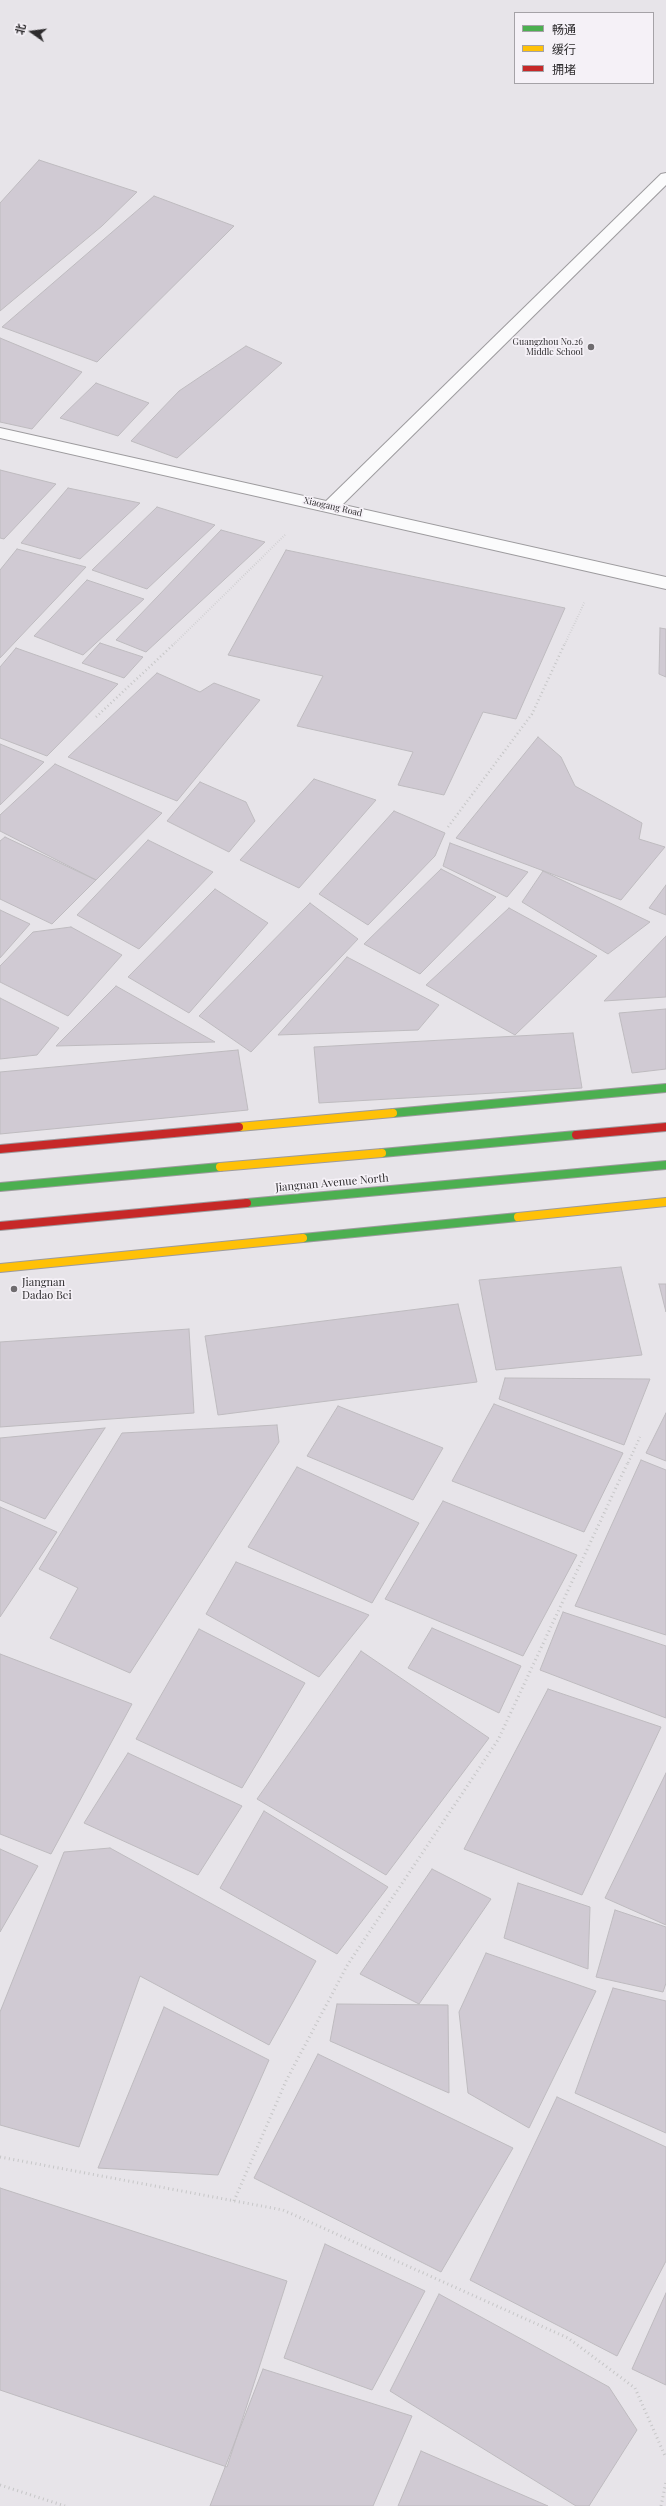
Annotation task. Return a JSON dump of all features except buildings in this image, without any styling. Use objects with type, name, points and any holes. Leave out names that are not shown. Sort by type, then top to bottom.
[{"type":"main road","points":[[0,1149],[666,1088]]},
{"type":"main road","points":[[0,1187],[666,1127]]},
{"type":"main road","name":"Jiangnan Avenue North","points":[[0,1226],[666,1164]]},
{"type":"main road","points":[[0,1268],[666,1202]]},
{"type":"street","name":"Xiaogang Road","points":[[0,433],[666,583]]},
{"type":"lane","points":[[323,505],[666,177]]},
{"type":"path","points":[[96,717],[323,505]]},
{"type":"path","points":[[448,827],[532,714],[600,568]]},
{"type":"path","points":[[234,2201],[286,2081],[348,1964],[498,1740],[640,1437]]},
{"type":"path","points":[[0,2157],[283,2210],[568,2338],[635,2388],[666,2458]]},
{"type":"path","points":[[662,2506],[666,2482]]},
{"type":"path","points":[[0,2485],[65,2506]]},
{"type":"traffic: fast","points":[[393,1113],[666,1088]]},
{"type":"traffic: fast","points":[[382,1153],[576,1135]]},
{"type":"traffic: fast","points":[[247,1203],[666,1165]]},
{"type":"traffic: fast","points":[[0,1187],[220,1167]]},
{"type":"traffic: fast","points":[[303,1238],[518,1217]]},
{"type":"traffic: slow","points":[[239,1127],[393,1113]]},
{"type":"traffic: slow","points":[[220,1167],[382,1153]]},
{"type":"traffic: slow","points":[[518,1217],[666,1202]]},
{"type":"traffic: slow","points":[[0,1268],[303,1238]]},
{"type":"traffic: jam","points":[[0,1149],[239,1127]]},
{"type":"traffic: jam","points":[[576,1135],[666,1127]]},
{"type":"traffic: jam","points":[[0,1226],[247,1203]]},
{"type":"place","name":"Guangzhou No.26 Middle School","points":[[591,347]]},
{"type":"place","name":"Jiangnan Dadao Bei","points":[[14,1289]]}]
